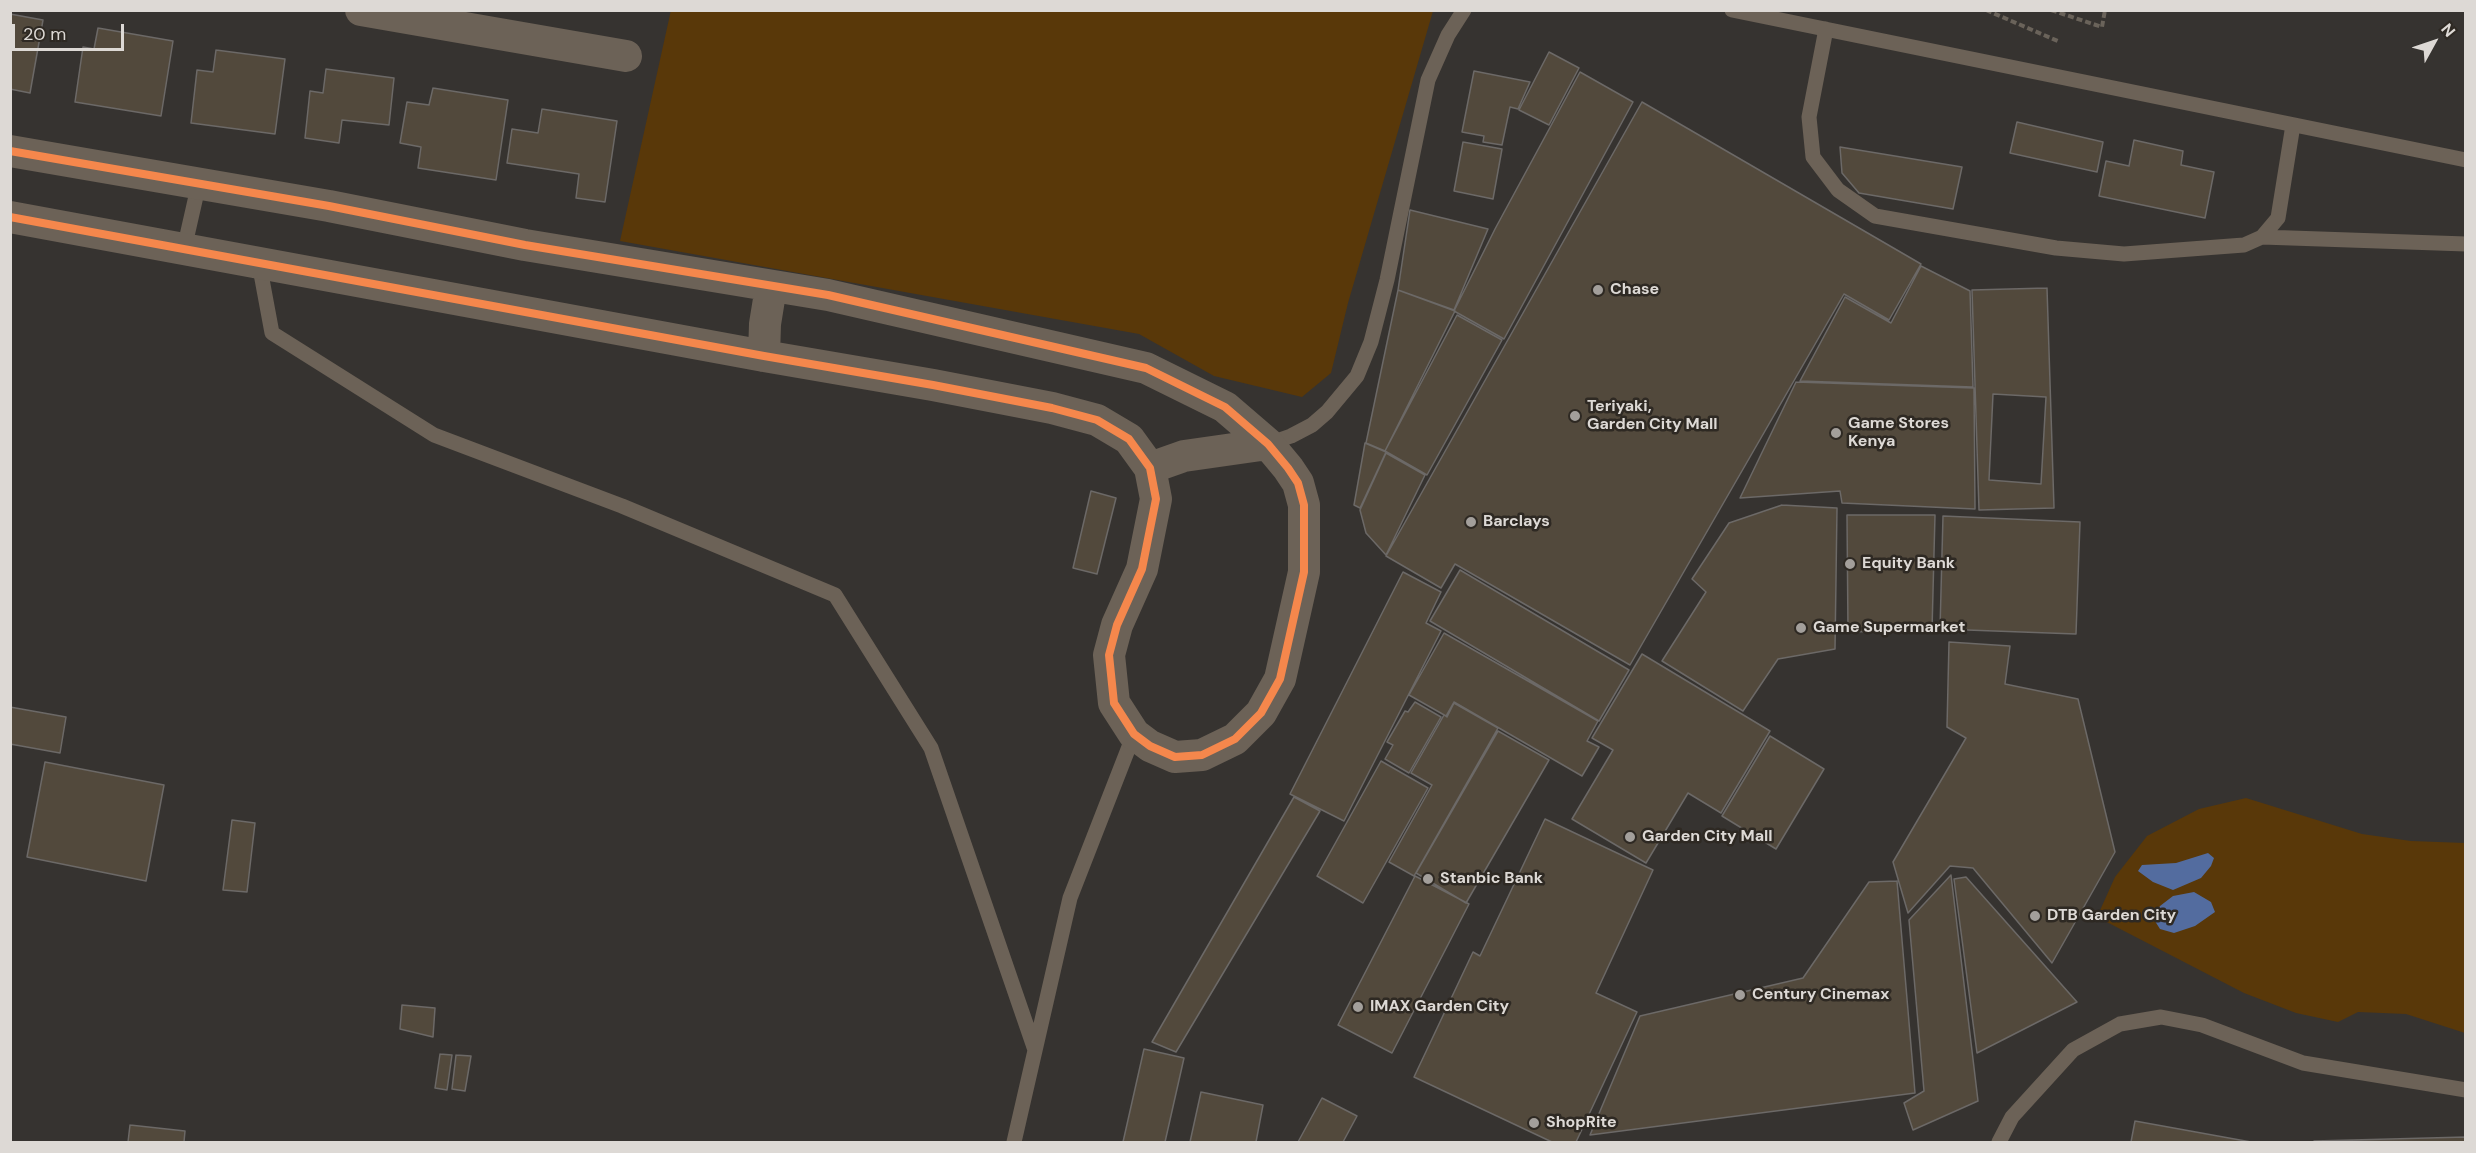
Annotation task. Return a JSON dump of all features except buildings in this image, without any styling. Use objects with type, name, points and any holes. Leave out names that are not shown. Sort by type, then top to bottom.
[{"type":"street","points":[[362,10],[626,56]]},
{"type":"street","points":[[10,151],[199,183],[525,245],[828,295],[1146,368],[1225,407],[1268,444],[1298,483],[1304,505],[1304,572],[1280,679],[1261,713],[1235,739],[1202,755],[1174,757],[1150,746],[1134,734],[1114,703],[1109,655],[1117,626],[1142,569],[1156,499],[1150,468],[1129,439],[1097,420],[933,385],[10,217]]},
{"type":"street","points":[[764,356],[765,324],[771,287]]},
{"type":"street","points":[[1150,468],[1184,456],[1268,444]]},
{"type":"lane","points":[[1268,444],[1291,436],[1312,424],[1327,412],[1357,376],[1371,342],[1387,280],[1428,80],[1448,35],[1464,10]]},
{"type":"lane","points":[[1732,10],[2466,160]]},
{"type":"lane","points":[[1826,29],[1809,117],[1813,157],[1838,190],[1875,216],[2056,248],[2124,254],[2244,245],[2262,237],[2466,244]]},
{"type":"lane","points":[[2262,237],[2278,218],[2293,125]]},
{"type":"lane","points":[[184,249],[199,183]]},
{"type":"lane","points":[[259,263],[272,333],[434,435],[622,506],[835,596],[931,748],[1035,1050]]},
{"type":"lane","points":[[1014,1143],[1070,898],[1134,734]]},
{"type":"lane","points":[[1999,1143],[2012,1117],[2073,1050],[2120,1024],[2161,1017],[2202,1025],[2303,1063],[2466,1090]]},
{"type":"path","points":[[1986,10],[2060,42]]},
{"type":"path","points":[[2051,10],[2102,27],[2104,10]]},
{"type":"shaded area","points":[[671,10],[1433,11],[1348,303],[1331,373],[1302,397],[1214,376],[1139,334],[620,241]]},
{"type":"shaded area","points":[[2246,798],[2362,834],[2411,841],[2465,843],[2465,1033],[2406,1014],[2358,1012],[2338,1022],[2296,1013],[2244,993],[2097,917],[2115,877],[2147,836],[2199,809]]},
{"type":"water","points":[[2208,853],[2214,858],[2211,866],[2201,878],[2173,890],[2153,882],[2138,871],[2142,865],[2176,863]]},
{"type":"water","points":[[2194,892],[2211,902],[2215,912],[2195,926],[2174,933],[2160,929],[2153,918],[2160,906],[2173,896]]},
{"type":"cycle path","points":[[10,151],[329,206],[525,245],[828,295],[1146,368],[1225,407],[1268,444],[1298,483],[1304,505],[1304,572],[1280,679],[1261,713],[1235,739],[1202,755],[1175,757],[1150,746],[1134,734],[1114,703],[1109,655],[1117,625],[1142,569],[1156,499],[1150,468],[1129,439],[1097,420],[1052,408],[933,385],[10,217]]},
{"type":"place","name":"Chase","points":[[1598,290]]},
{"type":"place","name":"Teriyaki, Garden City Mall","points":[[1575,416]]},
{"type":"place","name":"Game Stores Kenya","points":[[1836,433]]},
{"type":"place","name":"Barclays","points":[[1471,522]]},
{"type":"place","name":"Equity Bank","points":[[1850,564]]},
{"type":"place","name":"Game Supermarket","points":[[1801,628]]},
{"type":"place","name":"Garden City Mall","points":[[1630,837]]},
{"type":"place","name":"Stanbic Bank","points":[[1428,879]]},
{"type":"place","name":"DTB Garden City","points":[[2035,916]]},
{"type":"place","name":"Century Cinemax","points":[[1740,995]]},
{"type":"place","name":"IMAX Garden City","points":[[1358,1007]]},
{"type":"place","name":"ShopRite","points":[[1534,1123]]}]
